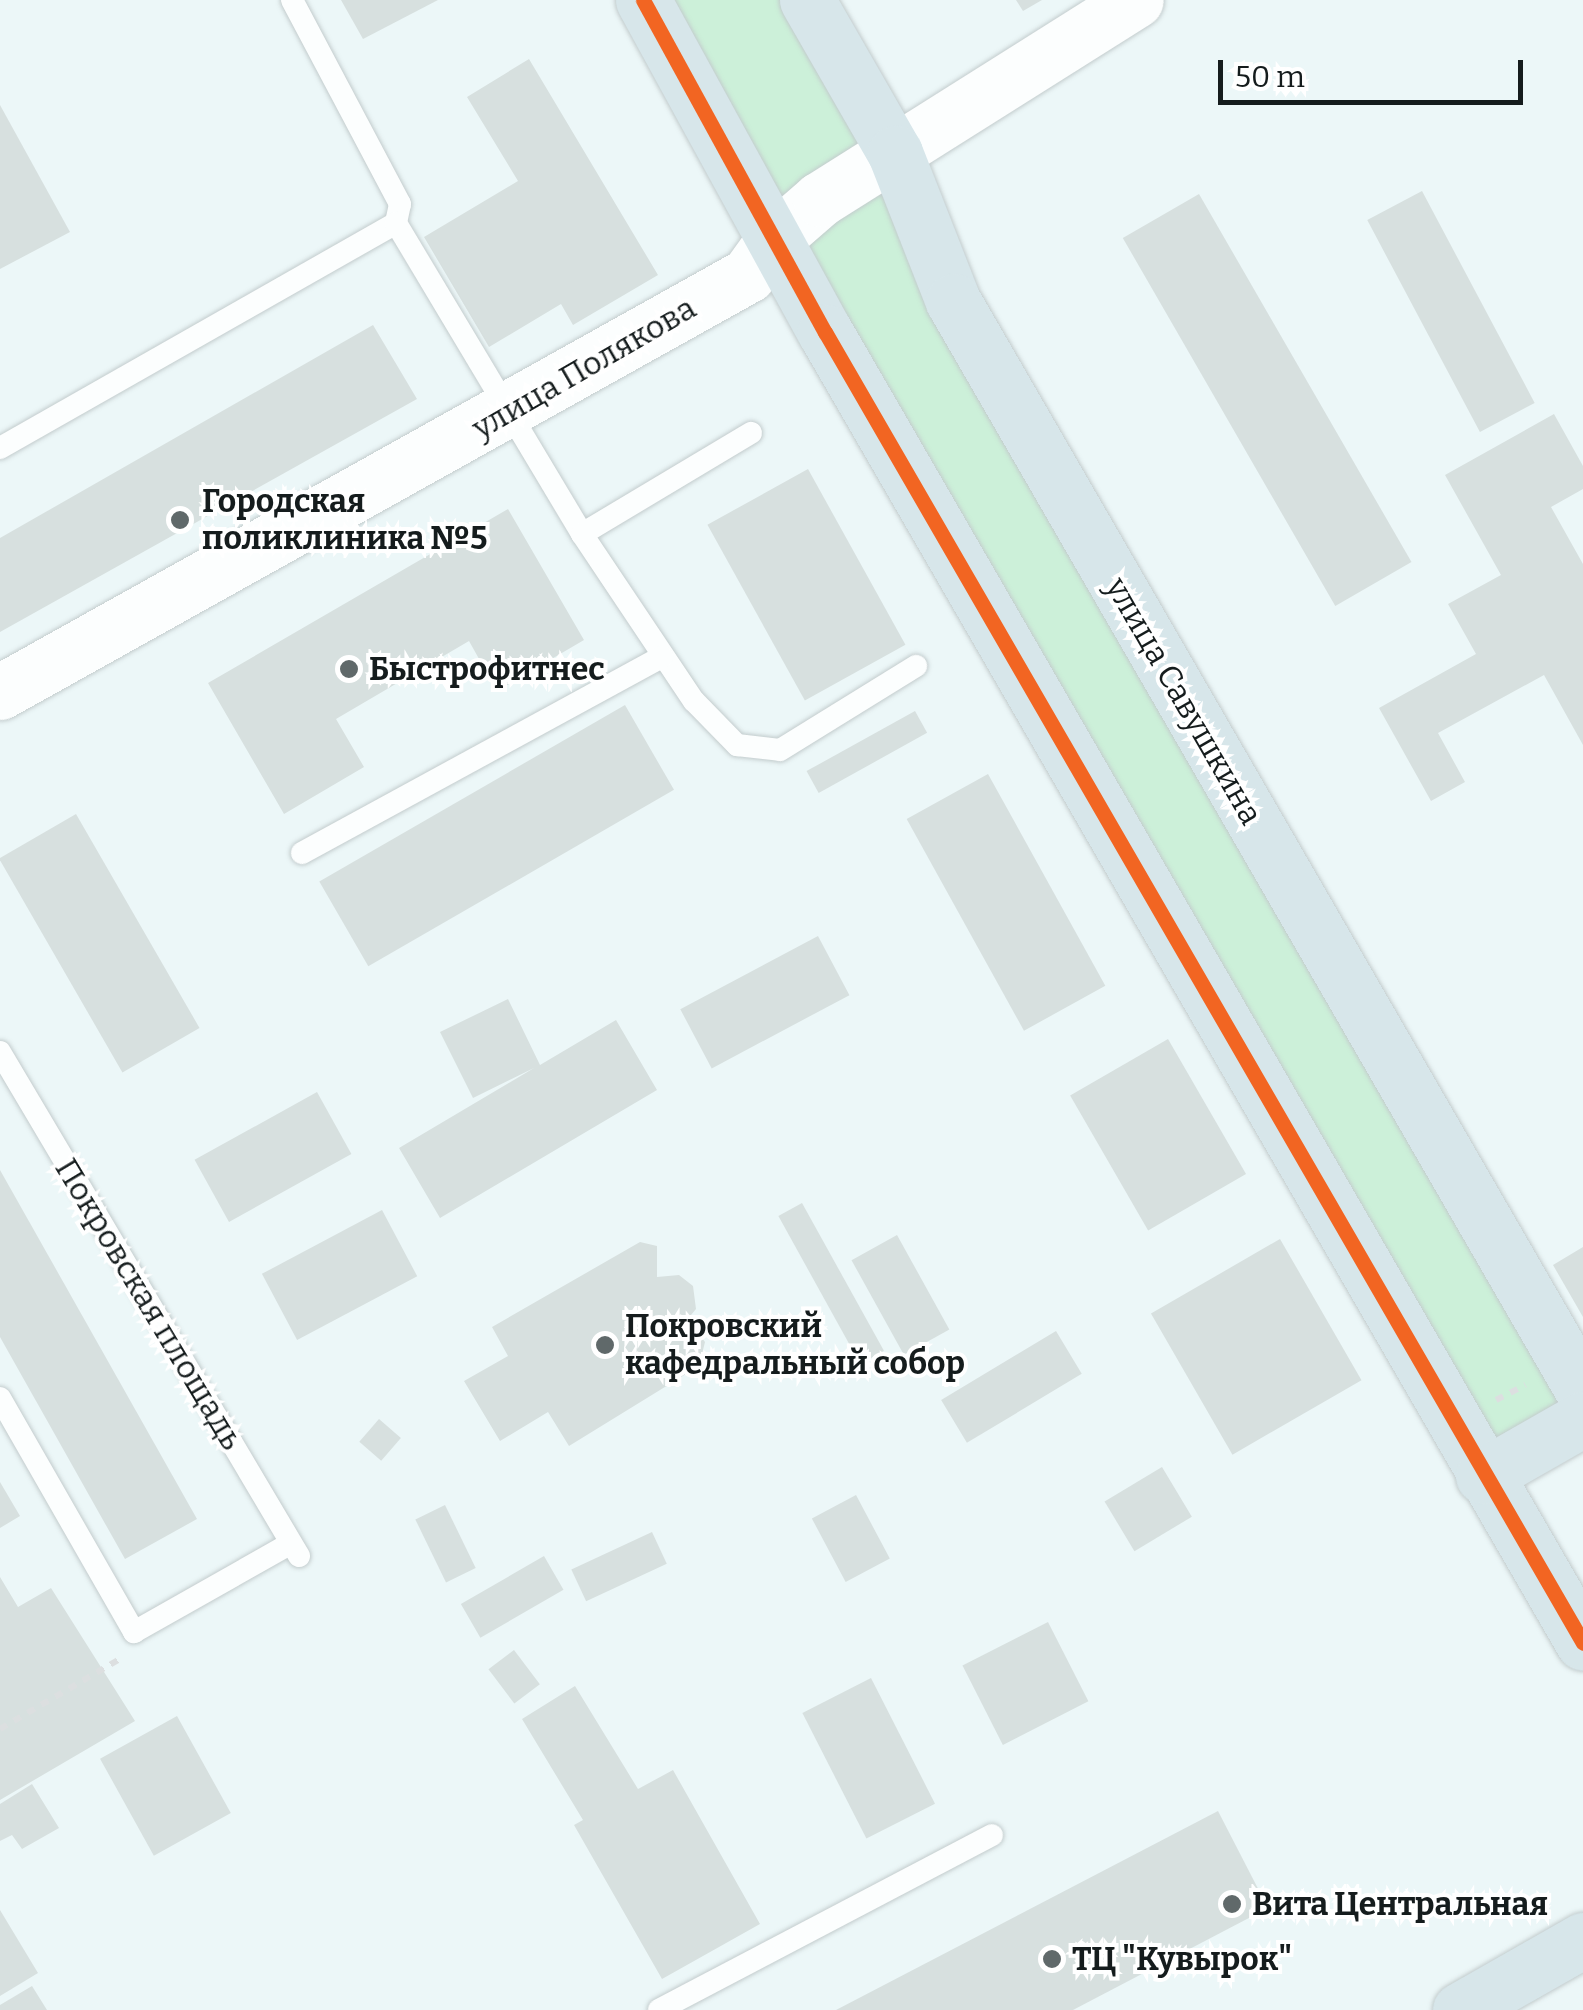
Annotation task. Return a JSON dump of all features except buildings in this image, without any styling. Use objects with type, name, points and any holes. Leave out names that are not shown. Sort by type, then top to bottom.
[{"type":"highway","points":[[642,0],[774,238],[1483,1476],[1583,1643]]},
{"type":"highway","name":"улица Савушкина","points":[[807,0],[895,154],[953,301],[1583,1391]]},
{"type":"highway","points":[[1483,1476],[1583,1420]]},
{"type":"highway","points":[[1460,2010],[1583,1940]]},
{"type":"street","name":"улица Полякова","points":[[0,692],[509,412],[748,275],[774,238],[820,199],[1136,0]]},
{"type":"lane","points":[[292,0],[400,204],[396,224],[582,534],[662,658],[737,745],[780,750],[916,666]]},
{"type":"lane","points":[[0,448],[396,224]]},
{"type":"lane","points":[[582,534],[752,433]]},
{"type":"lane","points":[[302,853],[662,658]]},
{"type":"lane","name":"Покровская площадь","points":[[0,1052],[295,1549],[134,1632],[0,1398]]},
{"type":"lane","points":[[659,2010],[992,1834]]},
{"type":"green space","points":[[643,0],[807,0],[1578,1382],[1483,1476]]},
{"type":"transit line","points":[[643,0],[825,332],[1583,1643]]},
{"type":"place","name":"Городская поликлиника №5","points":[[180,520]]},
{"type":"place","name":"Быстрофитнес","points":[[349,669]]},
{"type":"place","name":"Покровский кафедральный собор","points":[[605,1345]]},
{"type":"place","name":"Вита Центральная","points":[[1232,1904]]},
{"type":"place","name":"ТЦ \"Кувырок\"","points":[[1052,1959]]}]
